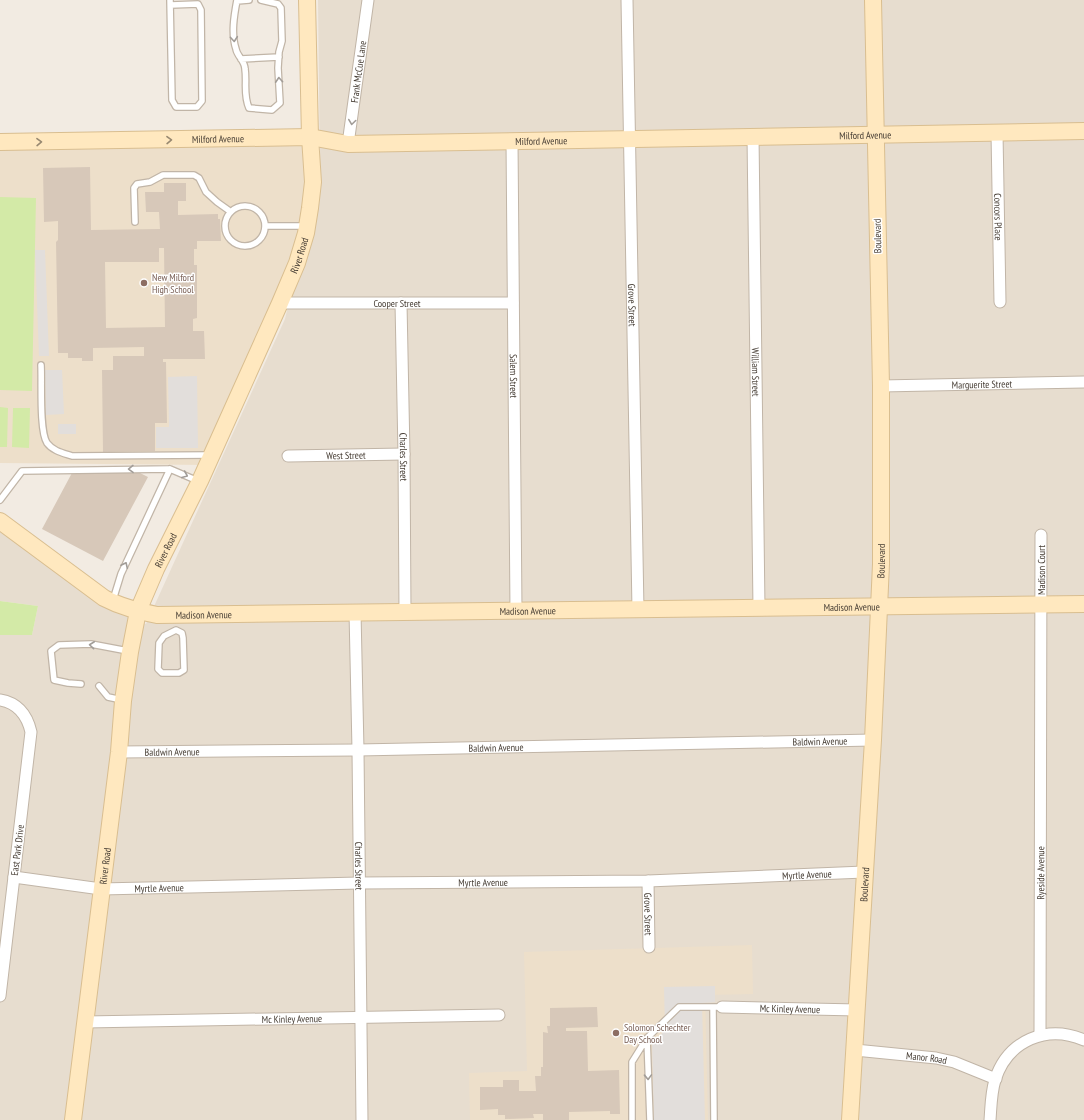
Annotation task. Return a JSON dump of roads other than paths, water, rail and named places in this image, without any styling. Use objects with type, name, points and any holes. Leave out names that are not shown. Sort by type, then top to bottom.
[{"type":"street","name":"River Road","points":[[73,1120],[119,752],[123,701],[138,611],[156,569],[200,481],[280,303],[297,263],[307,226],[313,182],[310,137],[307,0]]},
{"type":"street","name":"Frank McCue Lane","points":[[348,144],[368,0]]},
{"type":"street","name":"Grove Street","points":[[628,0],[638,610]]},
{"type":"street","name":"Boulevard","points":[[850,1120],[858,1010],[864,872],[880,607],[881,564],[881,386],[873,0]]},
{"type":"street","name":"Milford Avenue","points":[[0,142],[310,137],[348,144],[1084,131]]},
{"type":"street","name":"Concors Place","points":[[997,133],[1000,302]]},
{"type":"street","name":"William Street","points":[[753,136],[759,608]]},
{"type":"street","name":"Salem Street","points":[[512,141],[516,611]]},
{"type":"street","name":"Cooper Street","points":[[280,303],[513,303]]},
{"type":"street","name":"Charles Street","points":[[401,303],[405,612]]},
{"type":"street","name":"Marguerite Street","points":[[881,386],[1084,382]]},
{"type":"street","name":"West Street","points":[[288,456],[404,454]]},
{"type":"street","name":"Madison Avenue","points":[[0,521],[104,598],[138,611],[157,614],[177,623],[355,612],[1084,604]]},
{"type":"street","name":"Madison Court","points":[[1040,535],[1041,605]]},
{"type":"street","name":"Ryeside Avenue","points":[[1040,1035],[1041,605]]},
{"type":"street","name":"Charles Street","points":[[355,612],[362,1120]]},
{"type":"street","name":"East Park Drive","points":[[0,700],[10,702],[18,707],[27,718],[31,732],[0,996]]},
{"type":"street","name":"Baldwin Avenue","points":[[119,752],[358,750],[873,740]]},
{"type":"street","name":"Myrtle Avenue","points":[[14,877],[101,888],[648,881],[864,872]]},
{"type":"street","name":"Grove Street","points":[[648,881],[649,948]]},
{"type":"street","name":"Mc Kinley Avenue","points":[[718,1007],[858,1010]]},
{"type":"street","name":"Mc Kinley Avenue","points":[[85,1022],[499,1015]]},
{"type":"street","points":[[990,1120],[993,1090],[996,1078],[1001,1066],[1010,1054],[1021,1044],[1040,1035],[1062,1033],[1084,1040]]},
{"type":"street","name":"Manor Road","points":[[855,1050],[936,1058],[954,1062],[996,1078]]},
{"type":"lane","points":[[249,0],[237,0],[233,25],[236,50],[246,67],[246,101],[249,108],[272,110],[280,103],[278,57],[282,41],[280,5],[261,0]]},
{"type":"lane","points":[[170,2],[198,4],[201,10],[202,101],[197,107],[176,107],[172,100],[170,2]]},
{"type":"lane","points":[[241,59],[278,57]]},
{"type":"lane","points":[[135,222],[134,188],[137,184],[150,182],[163,175],[194,175],[199,178],[206,192],[231,212]]},
{"type":"lane","points":[[239,207],[251,207],[261,214],[265,226],[264,233],[255,243],[241,245],[235,243],[230,238],[226,232],[225,226],[226,220],[231,212],[239,207]]},
{"type":"lane","points":[[265,226],[307,226]]},
{"type":"lane","points":[[41,365],[43,431],[47,443],[55,450],[72,456],[211,455]]},
{"type":"lane","points":[[112,602],[121,574],[170,469]]},
{"type":"lane","points":[[0,500],[22,471],[170,469],[200,481]]},
{"type":"lane","points":[[177,623],[183,638],[184,670],[179,673],[162,673],[158,669],[159,643],[177,623]]},
{"type":"lane","points":[[82,684],[68,684],[54,680],[51,651],[59,645],[91,644],[130,652]]},
{"type":"lane","points":[[99,686],[108,697],[123,701]]},
{"type":"lane","points":[[632,1120],[632,1062],[647,1038],[679,1007],[718,1007],[714,1120]]},
{"type":"lane","points":[[647,1038],[650,1120]]},
{"type":"place","name":"New Milford High School","points":[[144,283]]},
{"type":"place","name":"Solomon Schechter Day School","points":[[616,1033]]}]
